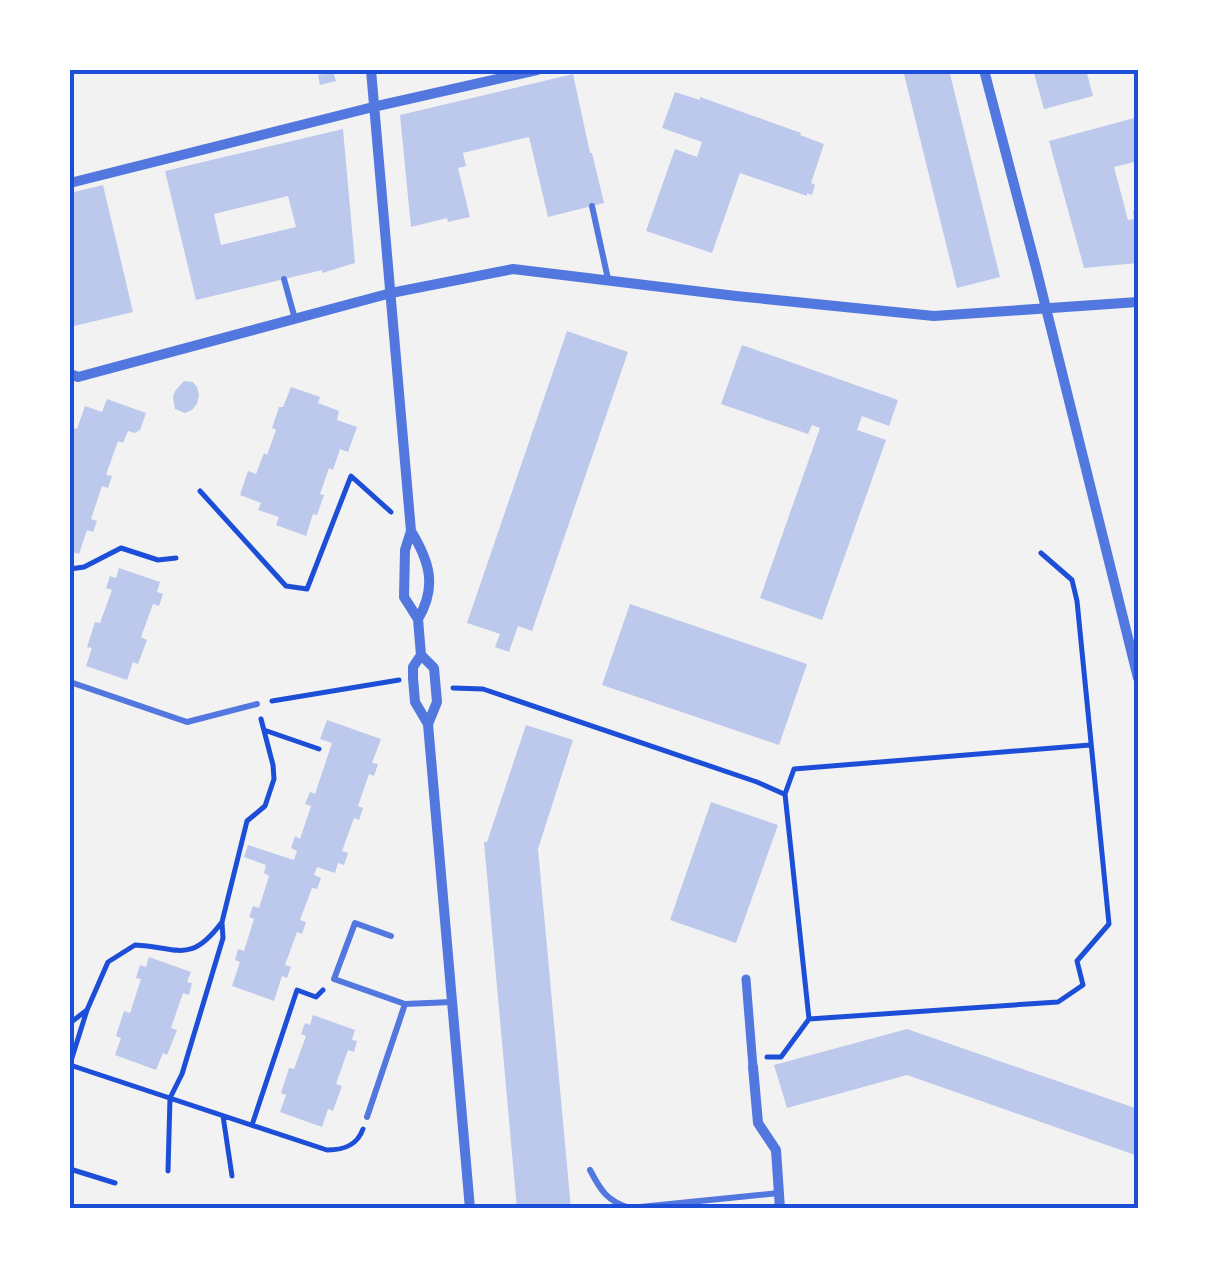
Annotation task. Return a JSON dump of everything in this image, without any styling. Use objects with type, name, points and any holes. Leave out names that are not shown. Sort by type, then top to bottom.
[{"type":"street","points":[[371,70],[412,532],[424,552],[430,586],[430,600],[418,619]]},
{"type":"street","points":[[70,184],[536,70]]},
{"type":"street","points":[[984,70],[1138,678]]},
{"type":"street","points":[[70,374],[78,376],[391,293],[513,269],[934,316],[1138,302]]},
{"type":"street","points":[[412,532],[405,550],[404,597],[418,619],[422,654],[434,668],[437,702],[428,724]]},
{"type":"street","points":[[422,654],[413,667],[415,702],[428,724],[470,1209]]},
{"type":"street","points":[[746,979],[758,1124],[776,1150],[780,1209]]},
{"type":"lane","points":[[592,206],[608,280]]},
{"type":"lane","points":[[284,279],[295,319]]},
{"type":"lane","points":[[70,682],[186,722],[257,704]]},
{"type":"lane","points":[[391,936],[355,922],[334,979],[405,1004],[452,1002]]},
{"type":"lane","points":[[367,1117],[405,1004]]},
{"type":"lane","points":[[590,1170],[599,1188],[613,1202],[630,1208],[779,1193]]},
{"type":"path","points":[[200,491],[286,586],[307,589],[351,476],[392,512]]},
{"type":"path","points":[[70,570],[120,548],[158,560],[176,558]]},
{"type":"path","points":[[809,1020],[1058,1002],[1083,985],[1077,961],[1109,924],[1078,601],[1072,580],[1041,553]]},
{"type":"path","points":[[168,1171],[170,1098],[182,1074],[223,938],[222,922],[247,821],[265,806],[274,779],[257,704],[405,678]]},
{"type":"path","points":[[445,688],[483,689],[784,794]]},
{"type":"path","points":[[264,730],[319,749]]},
{"type":"path","points":[[752,1063],[781,1057],[809,1020],[784,794],[794,769],[1090,745]]},
{"type":"path","points":[[222,922],[213,934],[187,952],[135,946],[108,962],[70,1064],[327,1150],[344,1150],[360,1138],[367,1117]]},
{"type":"path","points":[[252,1125],[297,990],[316,997],[334,979]]},
{"type":"path","points":[[70,1023],[87,1010]]},
{"type":"path","points":[[223,1116],[232,1176]]},
{"type":"path","points":[[70,1169],[115,1183]]},
{"type":"building","points":[[903,70],[949,70],[1000,277],[957,288]]},
{"type":"building","points":[[1033,70],[1086,70],[1093,96],[1044,109]]},
{"type":"building","points":[[333,72],[336,81],[320,85],[318,75]]},
{"type":"building","points":[[573,74],[604,203],[548,217],[529,137],[463,153],[466,166],[458,168],[470,217],[411,227],[400,115]]},
{"type":"building","points":[[675,92],[700,97],[824,144],[811,183],[815,185],[812,195],[740,173],[712,253],[646,231],[675,149],[697,157],[702,142],[662,128]]},
{"type":"building","points":[[1138,117],[1138,161],[1114,167],[1128,220],[1134,219],[1133,211],[1138,210],[1138,263],[1084,268],[1049,141]]},
{"type":"building","points":[[343,129],[355,263],[196,300],[165,171]],"holes":[[[288,196],[296,227],[221,245],[214,214]]]},
{"type":"building","points":[[103,185],[133,312],[70,327],[70,193]]},
{"type":"building","points":[[567,331],[628,352],[532,631],[518,626],[509,652],[495,647],[500,634],[467,623]]},
{"type":"building","points":[[742,345],[898,400],[889,426],[862,416],[857,430],[886,440],[822,620],[760,598],[820,428],[812,425],[808,434],[721,404]]},
{"type":"building","points":[[184,381],[193,382],[199,395],[197,404],[185,413],[175,409],[173,397]]},
{"type":"building","points":[[291,387],[320,397],[318,403],[339,411],[337,420],[357,427],[348,452],[340,449],[333,470],[329,468],[320,494],[324,495],[306,536],[276,525],[279,517],[258,510],[261,503],[240,495],[248,471],[256,474],[264,453],[267,455],[279,407],[283,407]]},
{"type":"building","points":[[107,399],[146,413],[140,430],[128,431],[123,443],[118,441],[106,475],[112,476],[108,488],[102,486],[91,519],[97,521],[93,532],[87,530],[79,554],[70,551],[70,427],[77,429],[85,406],[102,412]]},
{"type":"building","points":[[119,568],[160,582],[157,592],[163,594],[159,606],[153,604],[141,637],[147,640],[127,680],[86,666],[95,622],[100,623],[112,590],[106,588],[110,576],[116,578]]},
{"type":"building","points":[[630,604],[807,664],[779,745],[602,685]]},
{"type":"building","points":[[327,720],[381,739],[372,763],[378,764],[374,776],[369,774],[358,806],[363,808],[359,820],[354,818],[342,851],[348,853],[344,865],[338,863],[335,873],[317,867],[314,875],[321,878],[317,889],[312,888],[300,920],[306,922],[302,934],[297,932],[285,965],[291,967],[287,978],[282,976],[274,1001],[232,986],[240,962],[235,960],[238,949],[244,951],[254,919],[249,917],[253,906],[259,908],[269,876],[264,873],[266,865],[244,857],[248,845],[294,860],[297,851],[291,848],[295,836],[300,839],[311,806],[305,804],[310,792],[315,794],[332,743],[320,739]]},
{"type":"building","points":[[526,725],[573,740],[538,849],[571,1209],[517,1209],[484,842]]},
{"type":"building","points":[[711,802],[778,825],[736,943],[670,920]]},
{"type":"building","points":[[149,957],[191,972],[187,982],[192,983],[189,995],[183,993],[171,1028],[177,1030],[156,1070],[115,1055],[124,1011],[130,1013],[141,979],[136,978],[140,965],[146,967]]},
{"type":"building","points":[[313,1015],[355,1030],[352,1040],[357,1041],[354,1052],[348,1050],[336,1084],[342,1086],[322,1127],[280,1112],[289,1068],[294,1069],[306,1036],[301,1034]]},
{"type":"building","points":[[907,1029],[1138,1109],[1138,1156],[907,1075],[787,1108],[774,1065]]}]
